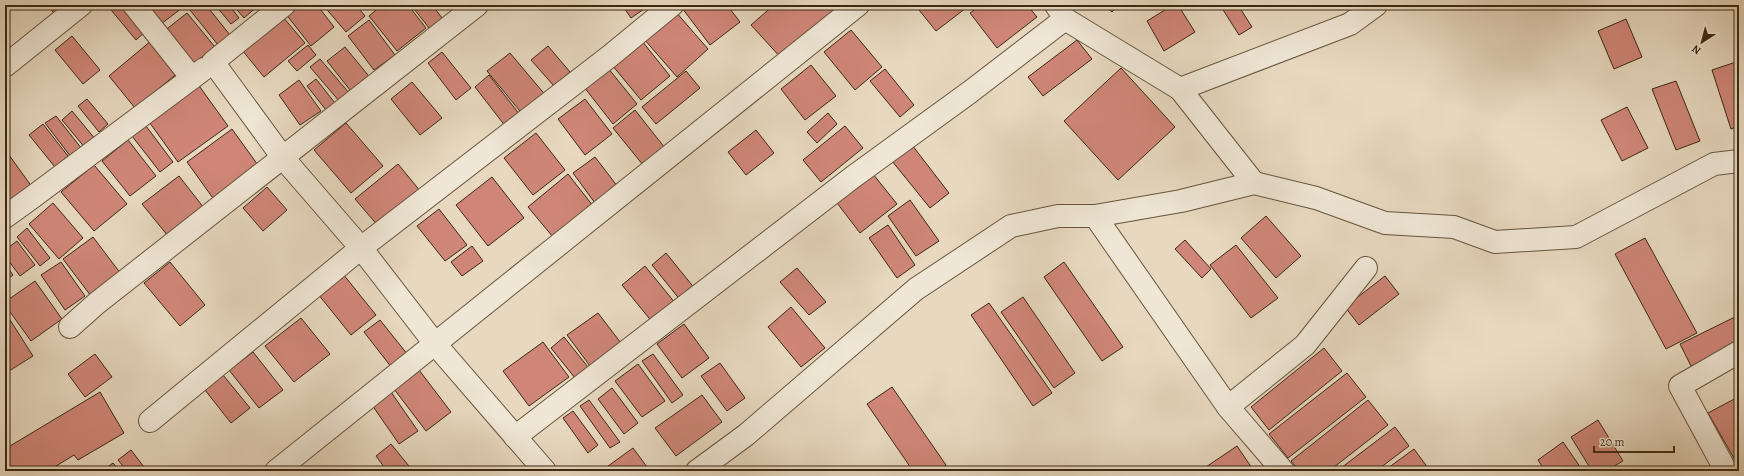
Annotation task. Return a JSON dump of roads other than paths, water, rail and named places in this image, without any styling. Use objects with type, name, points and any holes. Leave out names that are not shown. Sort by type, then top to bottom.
[{"type":"street","points":[[5,66],[81,5]]},
{"type":"street","points":[[134,5],[192,78]]},
{"type":"street","points":[[5,217],[192,78],[284,5]]},
{"type":"street","points":[[70,327],[98,303],[284,159],[478,5]]},
{"type":"street","points":[[150,421],[361,248],[610,56],[672,5]]},
{"type":"street","points":[[276,471],[436,345],[750,90],[858,5]]},
{"type":"street","points":[[1180,89],[1350,24],[1376,5]]},
{"type":"street","points":[[515,437],[853,177],[970,92],[1060,12],[1180,89],[1254,183]]},
{"type":"street","points":[[213,62],[284,159],[361,248],[436,345],[545,471]]},
{"type":"street","points":[[697,471],[746,435],[916,288],[1011,226],[1058,216],[1095,216],[1181,201],[1254,183],[1316,198],[1385,223],[1454,227],[1495,242],[1576,237],[1714,164],[1739,161]]},
{"type":"street","points":[[1095,216],[1228,407],[1283,471]]},
{"type":"street","points":[[1228,407],[1305,345],[1366,268]]},
{"type":"street","points":[[1726,471],[1680,386],[1739,352]]}]
